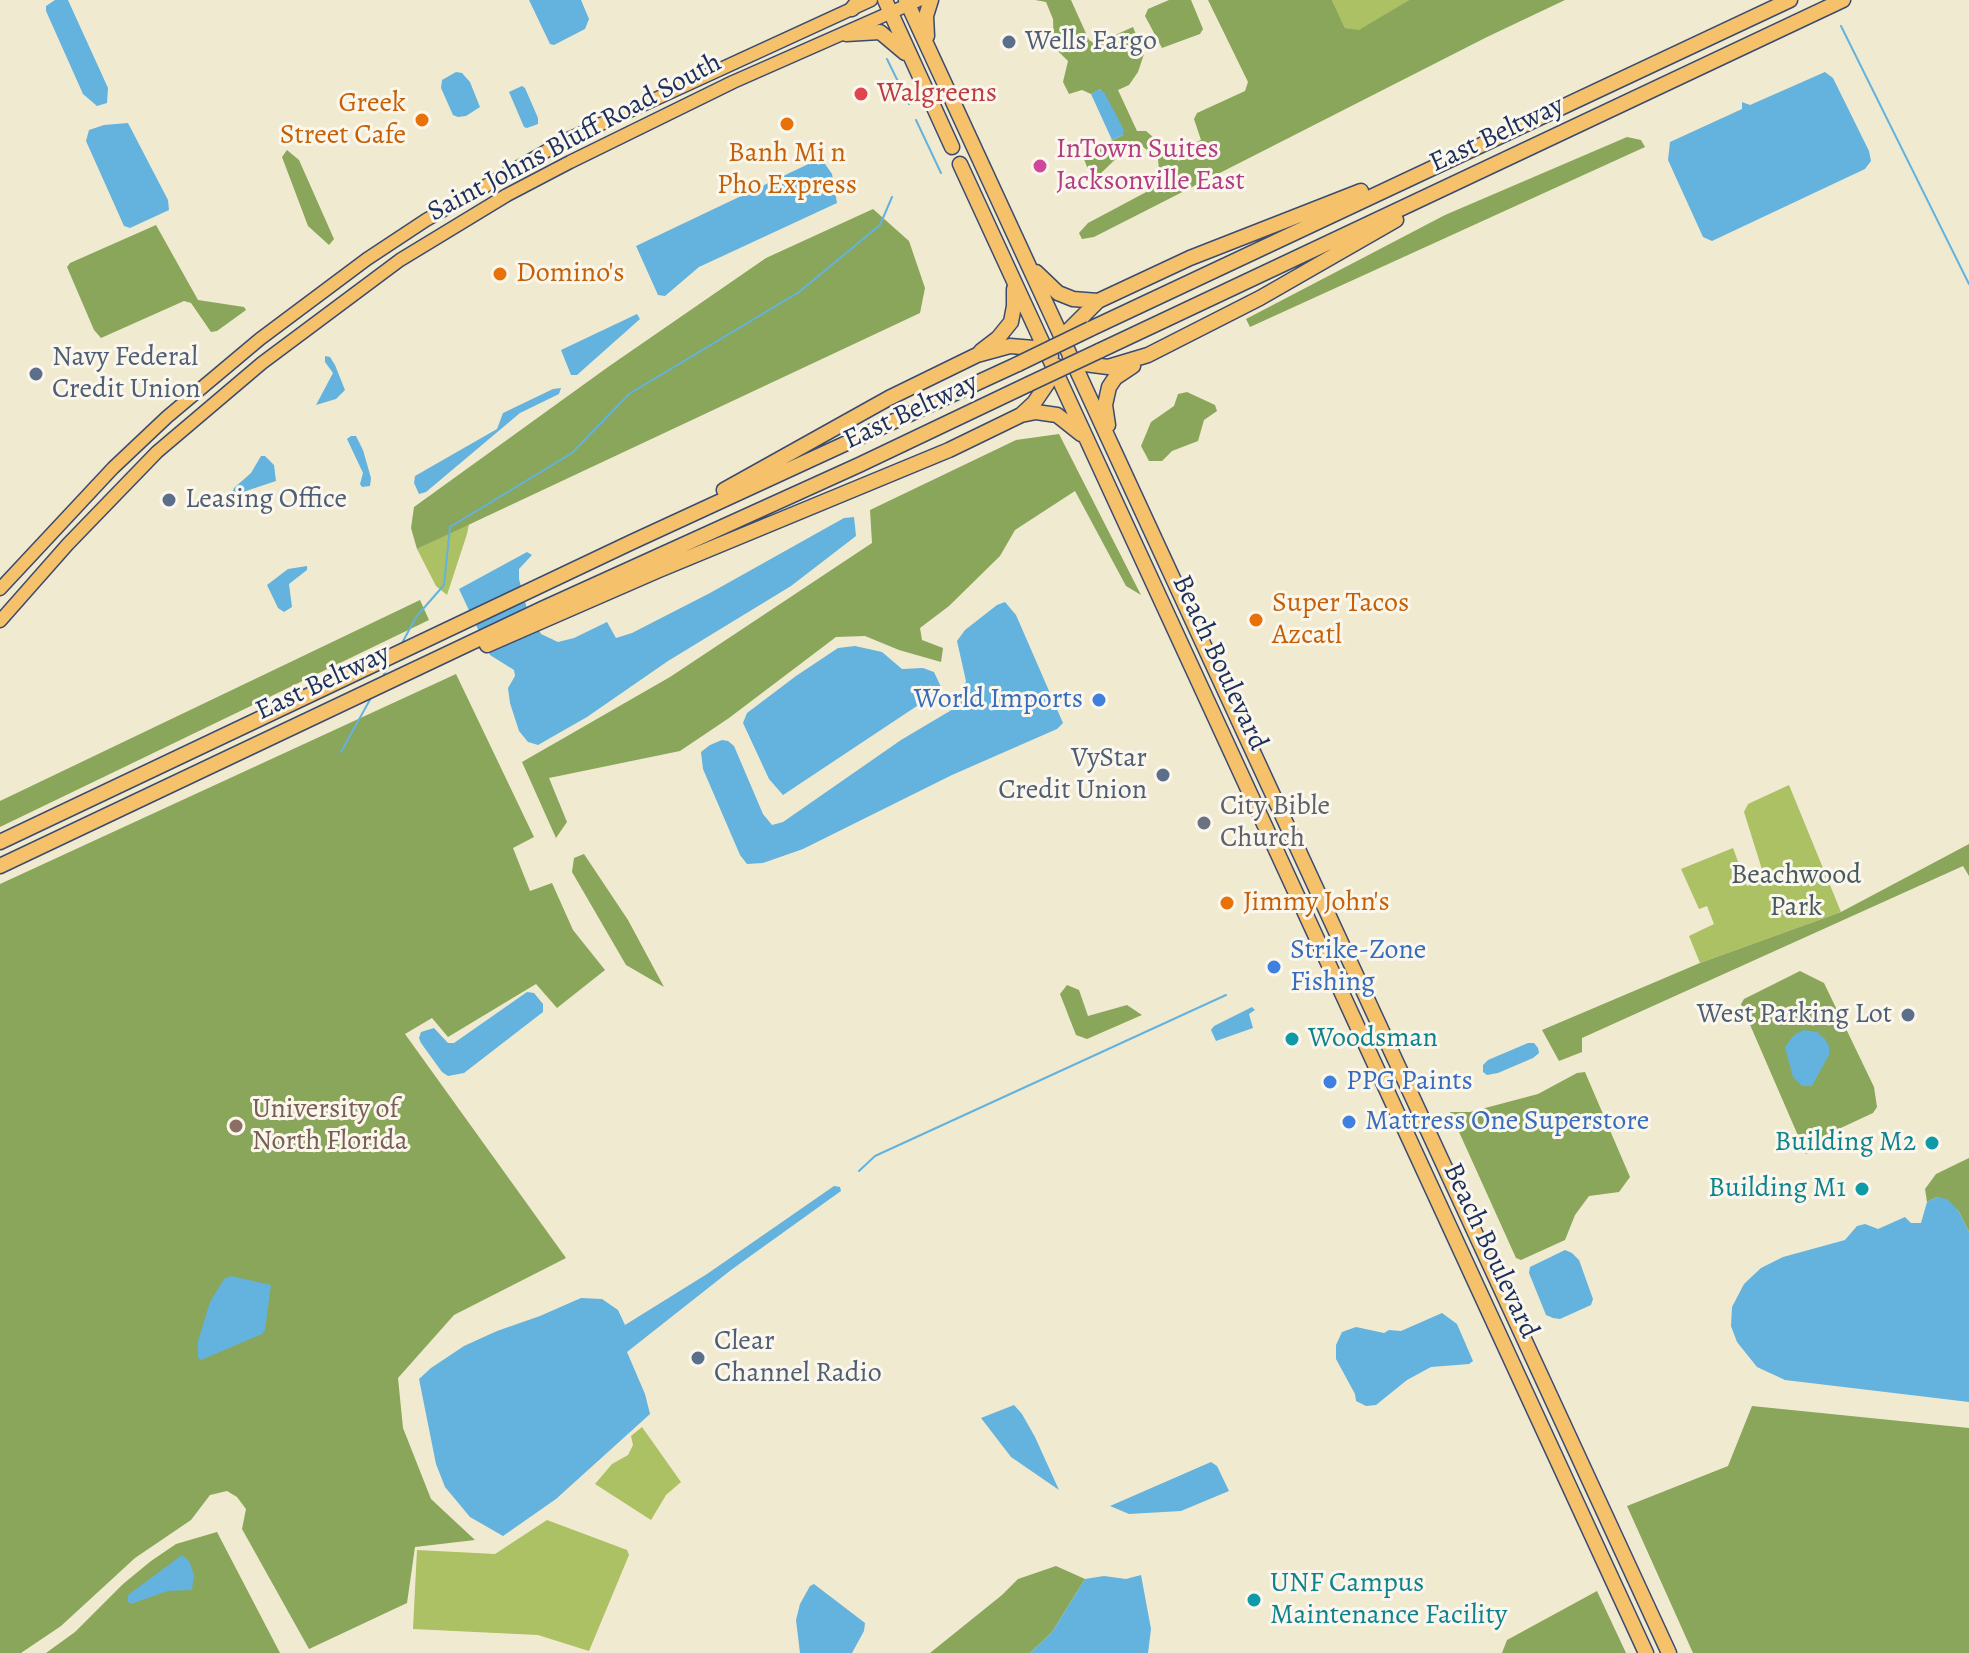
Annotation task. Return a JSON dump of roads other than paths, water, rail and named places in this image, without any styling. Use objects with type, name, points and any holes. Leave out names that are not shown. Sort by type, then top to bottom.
[{"type":"highway","points":[[927,45],[926,16],[931,0]]},
{"type":"highway","name":"East Beltway","points":[[0,842],[546,582],[1018,364],[1790,0]]},
{"type":"highway","name":"East Beltway","points":[[0,866],[324,711],[407,679],[1843,0]]},
{"type":"highway","name":"Beach Boulevard","points":[[911,2],[927,45],[1052,316],[1067,396],[1646,1653]]},
{"type":"highway","points":[[888,7],[952,147]]},
{"type":"highway","points":[[846,34],[880,32],[911,58]]},
{"type":"highway","points":[[1021,415],[1034,403],[1060,356],[1068,331],[1098,301],[1190,258],[1470,150]]},
{"type":"highway","points":[[960,164],[1038,334],[1084,385],[1669,1653]]},
{"type":"highway","points":[[1112,445],[1105,405],[1109,387],[1122,372],[1148,355],[1260,298],[1480,171]]},
{"type":"highway","points":[[1029,265],[1058,293],[1073,299],[1098,301]]},
{"type":"highway","points":[[977,355],[998,338],[1011,322],[1013,280]]},
{"type":"highway","points":[[632,542],[889,398],[977,355],[1010,346],[1034,348],[1108,367],[1148,355]]},
{"type":"highway","points":[[546,613],[949,450],[1021,415],[1036,412],[1057,415],[1086,437]]},
{"type":"highway","points":[[1604,1562],[1615,1551],[1618,1542]]},
{"type":"highway","points":[[1604,1562],[1620,1565],[1634,1577]]},
{"type":"main road","name":"Saint Johns Bluff Road South","points":[[0,589],[113,468],[167,417],[260,339],[367,259],[426,220],[564,141],[855,4],[871,0]]},
{"type":"main road","name":"Saint Johns Bluff Road South","points":[[0,621],[68,544],[157,452],[253,370],[400,260],[507,195],[570,162],[733,82],[846,34],[888,7],[911,2]]},
{"type":"main road","points":[[952,147],[960,164]]},
{"type":"water","points":[[55,0],[68,0],[108,88],[107,103],[97,106],[83,94],[46,11],[46,6]]},
{"type":"water","points":[[529,0],[581,0],[589,19],[585,29],[554,45],[550,44]]},
{"type":"water","points":[[456,72],[462,73],[470,82],[480,107],[466,116],[453,115],[441,88],[442,80]]},
{"type":"water","points":[[1825,72],[1833,78],[1871,161],[1865,169],[1712,241],[1703,237],[1668,160],[1670,142],[1742,109],[1742,102],[1750,105]]},
{"type":"water","points":[[522,86],[538,118],[538,124],[527,128],[509,92]]},
{"type":"water","points":[[1099,89],[1104,92],[1124,130],[1123,135],[1112,140],[1091,94]]},
{"type":"water","points":[[128,123],[168,200],[169,210],[130,228],[124,226],[86,141],[89,130]]},
{"type":"water","points":[[821,158],[832,174],[837,203],[699,267],[665,296],[658,295],[636,246]]},
{"type":"water","points":[[637,314],[640,319],[577,375],[571,375],[561,350]]},
{"type":"water","points":[[325,356],[330,357],[335,365],[345,390],[336,399],[316,405],[333,373],[325,362]]},
{"type":"water","points":[[561,388],[559,394],[520,413],[426,492],[419,494],[414,483],[415,476],[497,429],[503,413]]},
{"type":"water","points":[[356,436],[363,450],[371,478],[370,486],[362,487],[360,484],[363,473],[347,439]]},
{"type":"water","points":[[261,456],[274,465],[276,481],[231,496],[234,488],[251,473]]},
{"type":"water","points":[[854,517],[856,536],[791,586],[538,745],[528,742],[519,731],[510,703],[508,688],[515,676],[514,670],[490,655],[459,589],[527,552],[532,555],[519,569],[519,579],[527,609],[541,634],[558,642],[607,622],[616,638],[710,593],[844,518]]},
{"type":"water","points":[[307,566],[307,570],[289,584],[292,607],[284,612],[278,608],[267,585],[288,569]]},
{"type":"water","points":[[1005,602],[1016,615],[1063,723],[1057,729],[952,775],[803,849],[763,863],[747,864],[740,855],[703,769],[701,752],[722,740],[734,746],[763,814],[772,825],[783,822],[901,740],[960,705],[966,681],[957,641],[965,630]]},
{"type":"water","points":[[855,646],[882,652],[902,669],[923,668],[934,672],[941,687],[783,795],[769,779],[743,723],[747,713],[838,648]]},
{"type":"water","points":[[527,992],[534,993],[543,1004],[543,1012],[464,1073],[448,1076],[442,1072],[421,1043],[421,1032],[434,1028],[448,1043],[454,1043]]},
{"type":"water","points":[[1252,1007],[1255,1010],[1249,1014],[1253,1028],[1216,1041],[1211,1030],[1214,1026]]},
{"type":"water","points":[[1804,1030],[1817,1032],[1829,1046],[1829,1055],[1812,1086],[1802,1086],[1793,1077],[1785,1047],[1794,1035]]},
{"type":"water","points":[[1534,1043],[1538,1048],[1539,1053],[1533,1058],[1498,1073],[1487,1075],[1483,1072],[1483,1065],[1488,1060]]},
{"type":"water","points":[[834,1186],[840,1187],[841,1191],[731,1270],[627,1352],[650,1414],[556,1499],[503,1536],[470,1517],[445,1487],[436,1464],[419,1379],[431,1368],[464,1346],[581,1298],[602,1299],[618,1310],[625,1325],[707,1274]]},
{"type":"water","points":[[1937,1197],[1947,1199],[1958,1210],[1969,1232],[1969,1402],[1785,1380],[1757,1367],[1737,1342],[1731,1326],[1732,1307],[1744,1284],[1761,1268],[1783,1257],[1845,1240],[1857,1226],[1865,1224],[1878,1229],[1905,1217],[1911,1223],[1921,1223],[1927,1202]]},
{"type":"water","points":[[1565,1250],[1579,1260],[1593,1299],[1591,1305],[1560,1319],[1546,1315],[1529,1273],[1530,1267]]},
{"type":"water","points":[[231,1276],[271,1285],[265,1330],[201,1360],[198,1357],[198,1341],[210,1302],[224,1279]]},
{"type":"water","points":[[1442,1313],[1457,1324],[1473,1361],[1469,1364],[1431,1367],[1407,1380],[1376,1405],[1366,1406],[1356,1401],[1336,1359],[1336,1345],[1342,1332],[1356,1327],[1384,1333],[1401,1331]]},
{"type":"water","points":[[1014,1405],[1035,1437],[1059,1490],[1011,1457],[981,1418]]},
{"type":"water","points":[[1211,1462],[1217,1466],[1229,1491],[1181,1511],[1129,1514],[1110,1506]]},
{"type":"water","points":[[182,1555],[189,1561],[194,1574],[192,1590],[168,1591],[131,1604],[128,1602],[128,1595]]},
{"type":"water","points":[[1141,1575],[1151,1629],[1148,1653],[1030,1653],[1052,1632],[1085,1579],[1104,1576],[1126,1579]]},
{"type":"water","points":[[814,1584],[865,1623],[852,1653],[800,1653],[796,1620],[800,1604]]},
{"type":"waterway","points":[[1841,26],[1969,284]]},
{"type":"waterway","points":[[887,59],[909,104]]},
{"type":"waterway","points":[[916,120],[941,173]]},
{"type":"waterway","points":[[401,645],[416,617],[444,585],[450,527],[572,453],[629,394],[799,292],[880,225],[892,197]]},
{"type":"waterway","points":[[383,676],[390,664]]},
{"type":"waterway","points":[[341,752],[372,696]]},
{"type":"waterway","points":[[859,1171],[875,1156],[1226,995]]},
{"type":"place","name":"Wells Fargo","points":[[1009,42]]},
{"type":"place","name":"Walgreens","points":[[861,94]]},
{"type":"place","name":"Greek Street Cafe","points":[[422,120]]},
{"type":"place","name":"Banh Mi n Pho Express","points":[[787,124]]},
{"type":"place","name":"InTown Suites Jacksonville East","points":[[1040,166]]},
{"type":"place","name":"Domino's","points":[[500,274]]},
{"type":"place","name":"Navy Federal Credit Union","points":[[36,374]]},
{"type":"place","name":"Leasing Office","points":[[169,500]]},
{"type":"place","name":"Super Tacos Azcatl","points":[[1256,620]]},
{"type":"place","name":"World Imports","points":[[1099,700]]},
{"type":"place","name":"VyStar Credit Union","points":[[1163,775]]},
{"type":"place","name":"City Bible Church","points":[[1204,823]]},
{"type":"place","name":"Jimmy John's","points":[[1227,903]]},
{"type":"place","name":"Strike-Zone Fishing","points":[[1274,967]]},
{"type":"place","name":"West Parking Lot","points":[[1908,1015]]},
{"type":"place","name":"Woodsman","points":[[1292,1039]]},
{"type":"place","name":"PPG Paints","points":[[1330,1082]]},
{"type":"place","name":"Mattress One Superstore","points":[[1349,1122]]},
{"type":"place","name":"University of North Florida","points":[[236,1126]]},
{"type":"place","name":"Building M2","points":[[1932,1143]]},
{"type":"place","name":"Building M1","points":[[1862,1189]]},
{"type":"place","name":"Clear Channel Radio","points":[[698,1358]]},
{"type":"place","name":"UNF Campus Maintenance Facility","points":[[1254,1600]]},
{"type":"park label","name":"Beachwood Park","points":[[1796,892]]}]
